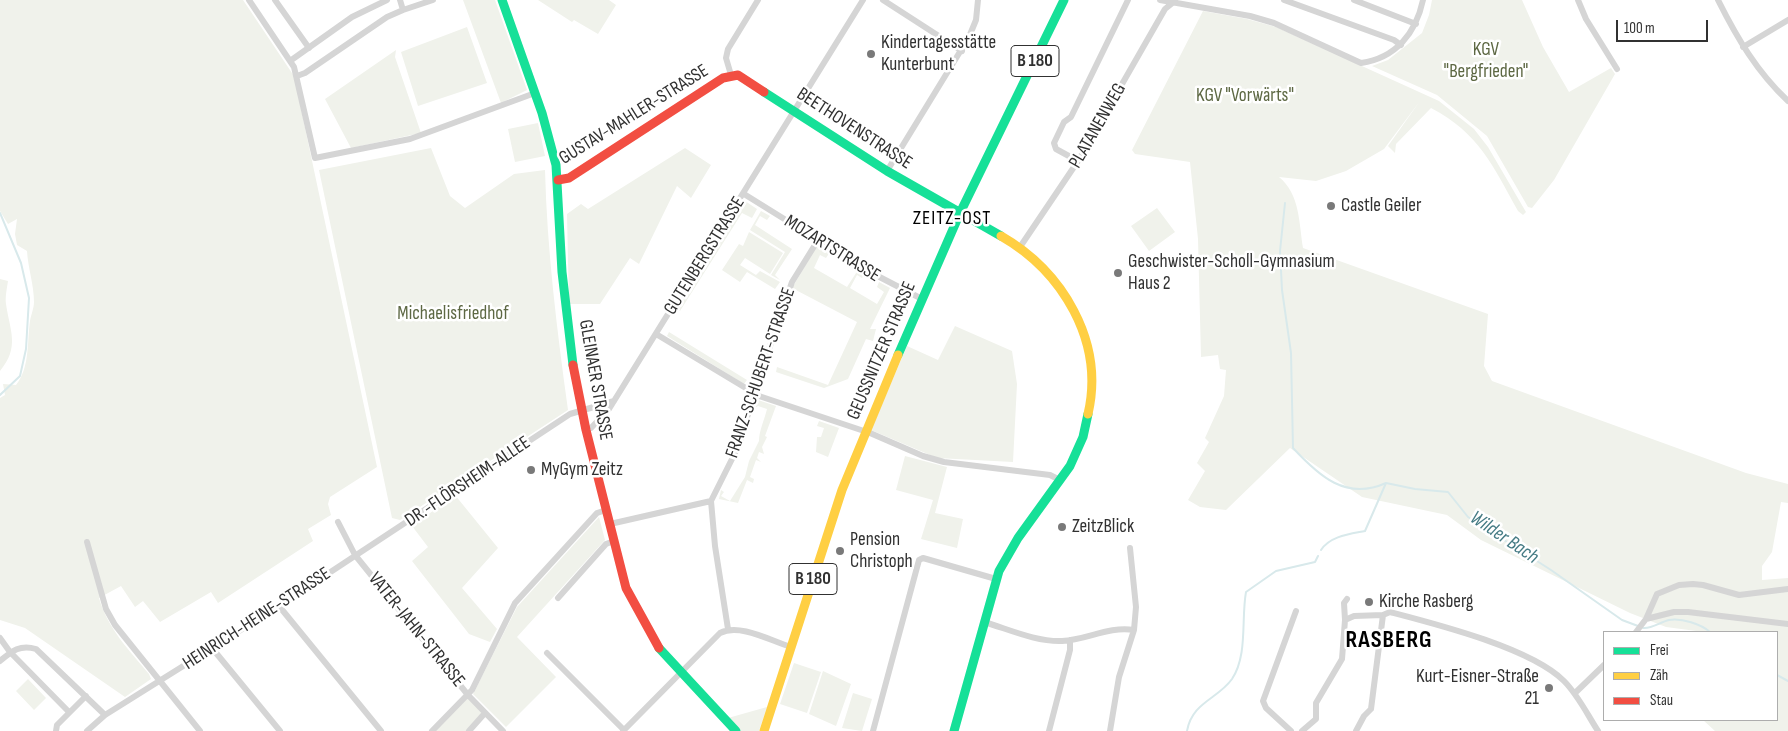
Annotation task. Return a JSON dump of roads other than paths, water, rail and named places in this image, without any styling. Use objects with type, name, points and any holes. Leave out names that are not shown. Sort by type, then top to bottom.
[{"type":"street","points":[[249,0],[298,76],[315,158],[425,134],[535,93]]},
{"type":"street","points":[[275,0],[309,48]]},
{"type":"street","points":[[290,61],[352,17],[387,0]]},
{"type":"street","points":[[400,0],[403,10]]},
{"type":"street","points":[[298,76],[306,74],[387,17],[433,0]]},
{"type":"street","name":"GLEINAER STRASSE","points":[[502,0],[535,93],[553,153],[558,180],[562,272],[572,361],[581,411],[626,588],[633,604],[658,646],[736,731]]},
{"type":"street","name":"GUSTAV-MAHLER-STRASSE","points":[[558,180],[569,178],[731,75],[726,58],[728,49],[758,0]]},
{"type":"street","name":"GUTENBERGSTRASSE","points":[[586,430],[591,428],[614,401],[863,0]]},
{"type":"street","points":[[883,0],[962,51]]},
{"type":"street","points":[[887,171],[962,51],[976,20],[978,0]]},
{"type":"street","name":"GEUSSNITZER STRASSE","points":[[764,730],[844,483],[865,431],[960,213],[1064,0]]},
{"type":"street","points":[[1078,161],[1056,150],[1054,143],[1064,122],[1071,117],[1128,0]]},
{"type":"street","points":[[1160,0],[1175,1],[1250,16],[1274,23],[1361,63],[1387,54],[1401,45],[1416,24],[1423,0]]},
{"type":"street","points":[[1284,0],[1394,40],[1401,45]]},
{"type":"street","points":[[1354,0],[1416,24]]},
{"type":"street","points":[[1578,0],[1586,19],[1618,69]]},
{"type":"street","points":[[1718,0],[1743,47],[1764,76],[1788,101]]},
{"type":"street","name":"PLATANENWEG","points":[[1020,247],[1078,161],[1165,9],[1175,1]]},
{"type":"street","points":[[1743,47],[1788,20]]},
{"type":"street","name":"BEETHOVENSTRASSE","points":[[731,75],[743,77],[887,171],[1020,247],[1045,268],[1070,302],[1082,328],[1090,359],[1092,393],[1089,416],[1079,448],[1060,480],[1011,547],[996,579],[954,731]]},
{"type":"street","name":"MOZARTSTRASSE","points":[[744,194],[879,278],[922,298]]},
{"type":"street","name":"FRANZ-SCHUBERT-STRASSE","points":[[728,629],[715,546],[712,501],[739,444],[792,282],[818,240]]},
{"type":"street","points":[[656,334],[754,394],[865,431],[923,456],[953,463],[1050,475],[1060,480]]},
{"type":"street","points":[[581,411],[614,401]]},
{"type":"street","name":"DR.-FLÖRSHEIM-ALLEE","points":[[355,555],[570,414],[581,411]]},
{"type":"street","points":[[610,524],[712,501]]},
{"type":"street","points":[[432,731],[468,695],[515,603],[597,513],[606,510]]},
{"type":"street","name":"VATER-JAHN-STRASSE","points":[[338,522],[355,555],[468,695],[503,731]]},
{"type":"street","points":[[558,598],[606,544],[614,541]]},
{"type":"street","points":[[87,542],[106,610],[115,625],[159,682],[200,731]]},
{"type":"street","points":[[1110,731],[1119,677],[1134,630],[1136,607],[1130,548]]},
{"type":"street","name":"HEINRICH-HEINE-STRASSE","points":[[87,731],[106,715],[279,606],[355,555]]},
{"type":"street","points":[[873,731],[919,560],[923,558],[996,579]]},
{"type":"street","points":[[1641,626],[1657,594],[1679,585],[1703,585],[1739,595],[1788,589]]},
{"type":"street","points":[[1302,731],[1316,719],[1316,703],[1342,659],[1345,620],[1344,603],[1347,599]]},
{"type":"street","points":[[279,606],[381,731]]},
{"type":"street","points":[[1291,731],[1266,708],[1263,702],[1296,611]]},
{"type":"street","points":[[1345,620],[1354,616],[1383,615],[1390,612],[1498,645],[1547,667],[1575,693],[1598,731]]},
{"type":"street","points":[[1641,626],[1674,612],[1788,624]]},
{"type":"street","points":[[1356,731],[1364,716],[1371,709],[1383,615]]},
{"type":"street","points":[[984,622],[1046,640],[1070,640],[1110,630],[1134,630]]},
{"type":"street","points":[[548,653],[623,730],[720,633],[728,629],[738,630],[791,648]]},
{"type":"street","points":[[0,638],[10,652],[69,712]]},
{"type":"street","points":[[1049,731],[1070,650],[1070,640]]},
{"type":"street","points":[[0,661],[10,652],[26,646],[36,649],[106,715]]},
{"type":"street","points":[[212,648],[280,731]]},
{"type":"street","points":[[1575,693],[1603,666]]},
{"type":"street","points":[[56,731],[57,725],[86,696]]},
{"type":"street","points":[[469,731],[486,713]]},
{"type":"waterway","points":[[1285,203],[1280,251],[1282,290],[1291,353],[1293,448],[1313,468],[1334,483],[1358,489],[1372,488],[1386,483]]},
{"type":"waterway","points":[[0,213],[21,263],[29,298],[26,349],[20,376],[0,395]]},
{"type":"waterway","name":"Wilder Bach","points":[[1386,483],[1415,489],[1448,492],[1468,517],[1551,570],[1622,620],[1638,626]]},
{"type":"waterway","name":"Wilder Bach","points":[[1321,550],[1335,539],[1365,531],[1386,483]]},
{"type":"waterway","name":"Wilder Bach","points":[[1187,731],[1194,713],[1226,686],[1237,669],[1242,648],[1246,592],[1276,571],[1315,562],[1318,556]]},
{"type":"waterway","name":"Wilder Bach","points":[[1643,628],[1669,620],[1680,620],[1696,624],[1709,631]]},
{"type":"waterway","name":"Wilder Bach","points":[[1778,676],[1788,681]]},
{"type":"place","name":"Kindertagesstätte Kunterbunt","points":[[871,54]]},
{"type":"place","name":"Castle Geiler","points":[[1331,206]]},
{"type":"place","name":"Geschwister-Scholl-Gymnasium Haus 2","points":[[1118,273]]},
{"type":"place","name":"MyGym Zeitz","points":[[531,470]]},
{"type":"place","name":"ZeitzBlick","points":[[1062,527]]},
{"type":"place","name":"Pension Christoph","points":[[840,551]]},
{"type":"place","name":"Kirche Rasberg","points":[[1369,602]]},
{"type":"place","name":"Kurt-Eisner-Straße 21","points":[[1549,688]]},
{"type":"district","name":"ZEITZ-OST","points":[[952,219]]},
{"type":"district","name":"RASBERG","points":[[1389,641]]},
{"type":"park label","name":"KGV \"Bergfrieden\"","points":[[1486,61]]},
{"type":"park label","name":"KGV \"Vorwärts\"","points":[[1245,96]]},
{"type":"park label","name":"Michaelisfriedhof","points":[[453,314]]}]
